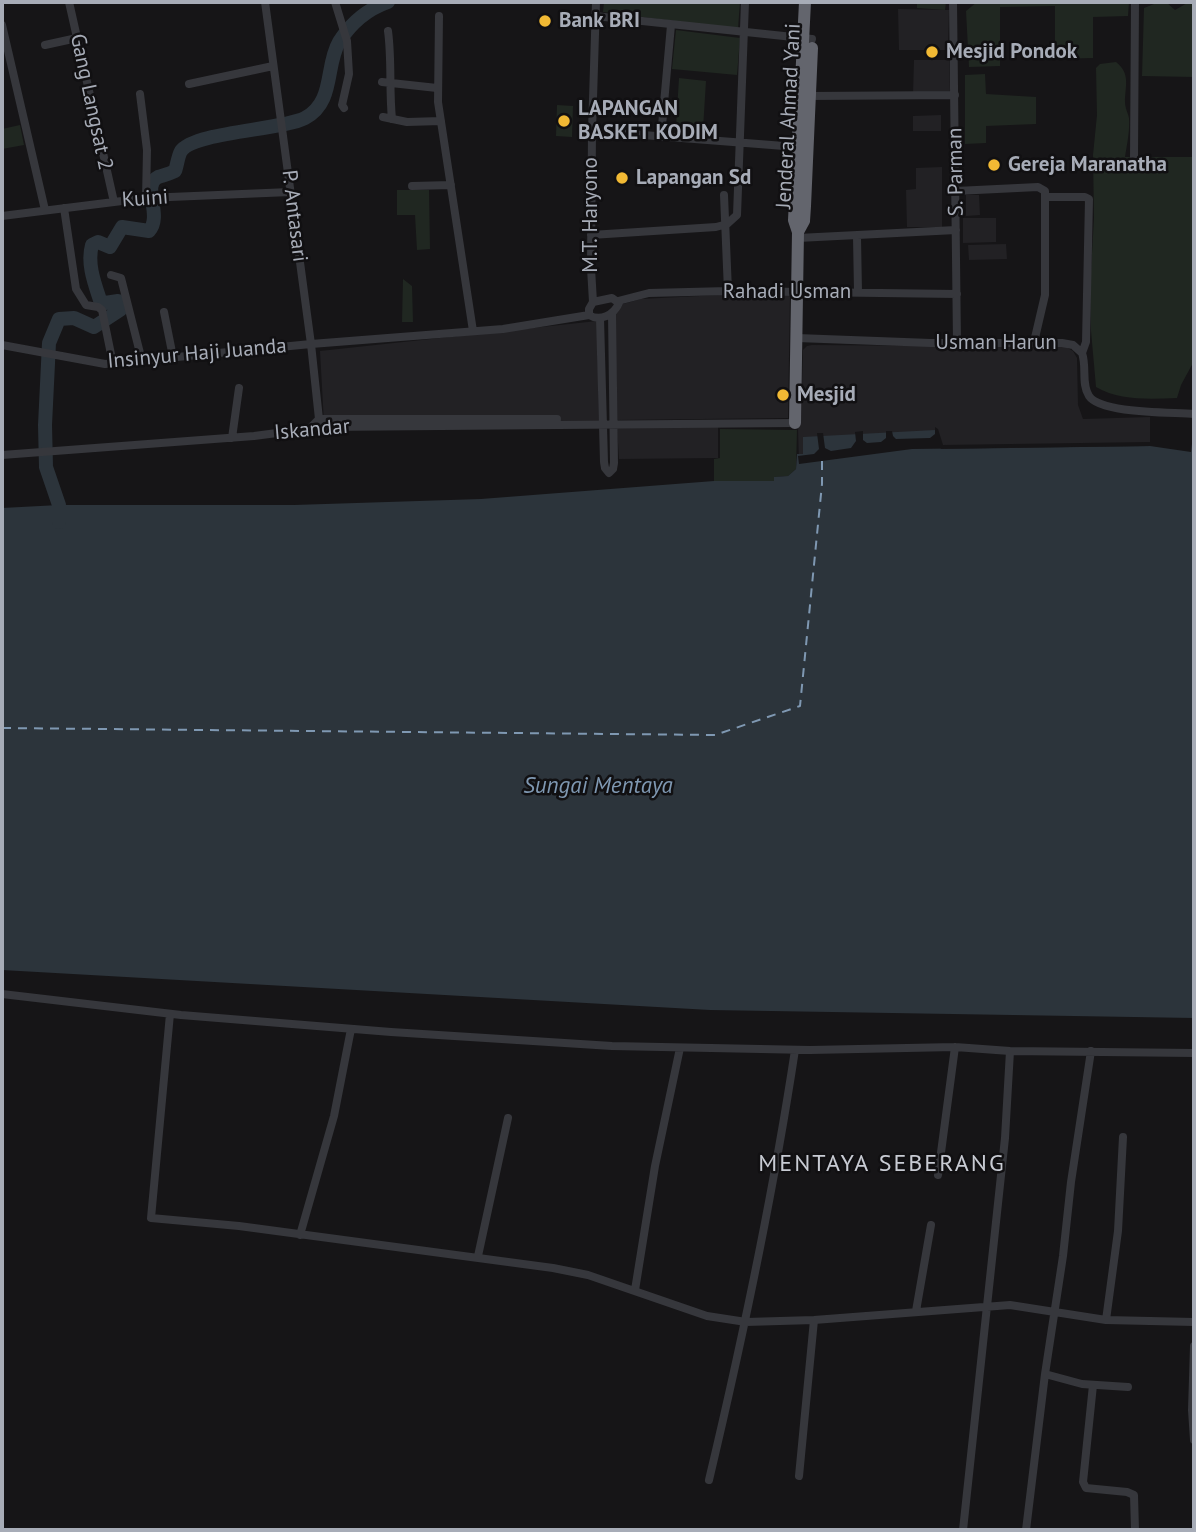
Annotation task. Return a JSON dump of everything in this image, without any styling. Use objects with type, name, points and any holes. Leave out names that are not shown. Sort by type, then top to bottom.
[{"type":"highway","name":"Jenderal Ahmad Yani","points":[[795,423],[798,235],[804,214],[809,96],[805,2]]},
{"type":"highway","name":"Jenderal Ahmad Yani","points":[[798,235],[794,220],[797,148],[814,2]]},
{"type":"street","name":"Gang Langsat 2","points":[[69,2],[114,202]]},
{"type":"street","name":"P. Antasari","points":[[265,2],[319,419]]},
{"type":"street","points":[[335,2],[344,33],[349,68],[342,105],[344,108]]},
{"type":"street","name":"M.T. Haryono","points":[[589,315],[593,302],[592,131],[596,2]]},
{"type":"street","points":[[591,235],[727,224],[734,220],[739,208],[745,2]]},
{"type":"street","name":"S. Parman","points":[[953,2],[957,343]]},
{"type":"street","points":[[1134,157],[1135,2]]},
{"type":"street","points":[[439,16],[437,88],[473,331]]},
{"type":"street","points":[[595,16],[808,39]]},
{"type":"street","points":[[2,25],[45,210]]},
{"type":"street","points":[[661,137],[671,25]]},
{"type":"street","points":[[388,31],[392,82],[387,118],[407,122],[441,121]]},
{"type":"street","points":[[45,45],[77,38]]},
{"type":"street","points":[[189,83],[273,66]]},
{"type":"street","points":[[382,82],[437,88]]},
{"type":"street","points":[[140,94],[151,198]]},
{"type":"street","points":[[809,96],[955,95]]},
{"type":"street","points":[[592,131],[797,148]]},
{"type":"street","points":[[412,186],[452,185]]},
{"type":"street","points":[[956,191],[1038,187],[1044,189],[1045,295],[1034,342]]},
{"type":"street","name":"Kuini","points":[[2,216],[151,198],[290,192]]},
{"type":"street","points":[[724,195],[727,291]]},
{"type":"street","points":[[1045,197],[1089,199],[1086,342],[1082,354]]},
{"type":"street","points":[[64,208],[77,293],[86,305],[100,308],[113,364]]},
{"type":"street","points":[[798,235],[857,237],[956,230]]},
{"type":"street","points":[[857,237],[859,292]]},
{"type":"street","points":[[111,275],[121,278],[142,360]]},
{"type":"street","name":"Rahadi Usman","points":[[593,302],[609,298],[618,301],[649,293],[727,291],[957,294]]},
{"type":"street","points":[[311,344],[473,331],[589,315],[600,318],[611,314],[617,308],[618,301]]},
{"type":"street","points":[[164,312],[173,358]]},
{"type":"street","points":[[600,318],[608,423],[614,463],[609,473],[604,468],[608,423],[611,314]]},
{"type":"street","name":"Usman Harun","points":[[797,338],[1073,345],[1082,354],[1086,386],[1093,400],[1103,405],[1133,410],[1194,414]]},
{"type":"street","name":"Insinyur Haji Juanda","points":[[2,345],[113,364],[311,344]]},
{"type":"street","points":[[232,438],[239,388]]},
{"type":"street","points":[[311,427],[319,419]]},
{"type":"street","name":"Iskandar","points":[[319,419],[608,423]]},
{"type":"street","name":"Iskandar","points":[[2,455],[232,438],[311,427],[415,424],[795,423]]},
{"type":"street","points":[[2,994],[170,1014],[599,1045],[794,1050],[954,1047],[1010,1051],[1194,1053]]},
{"type":"street","points":[[170,1014],[152,1218],[478,1256],[588,1275],[707,1316],[746,1322],[814,1320],[1010,1305],[1106,1320],[1194,1322]]},
{"type":"street","points":[[300,1235],[334,1116],[351,1029]]},
{"type":"street","points":[[938,1175],[954,1047]]},
{"type":"street","points":[[635,1290],[655,1166],[680,1048]]},
{"type":"street","points":[[709,1480],[746,1322],[780,1144],[794,1050]]},
{"type":"street","points":[[963,1530],[1005,1138],[1010,1051]]},
{"type":"street","points":[[1026,1530],[1053,1311],[1091,1051]]},
{"type":"street","points":[[478,1256],[508,1118]]},
{"type":"street","points":[[1106,1320],[1118,1231],[1123,1138]]},
{"type":"street","points":[[916,1311],[931,1225]]},
{"type":"street","points":[[799,1476],[814,1320]]},
{"type":"street","points":[[1194,1346],[1194,1440]]},
{"type":"street","points":[[1045,1374],[1093,1385],[1128,1387]]},
{"type":"street","points":[[1093,1385],[1083,1482],[1086,1488],[1134,1495],[1135,1530]]},
{"type":"shaded area","points":[[604,2],[740,2],[738,29],[603,12]]},
{"type":"shaded area","points":[[917,2],[946,2],[945,10],[917,8]]},
{"type":"shaded area","points":[[977,2],[1129,2],[1128,16],[1093,17],[1093,58],[1055,59],[1055,6],[1000,7],[1000,66],[969,67],[966,11]]},
{"type":"shaded area","points":[[1166,2],[1175,10],[1194,2],[1194,77],[1142,76],[1144,8]]},
{"type":"shaded area","points":[[898,9],[949,10],[948,50],[899,50]]},
{"type":"shaded area","points":[[676,30],[740,38],[737,75],[672,69]]},
{"type":"shaded area","points":[[914,60],[949,60],[950,93],[913,94]]},
{"type":"shaded area","points":[[1116,62],[1124,71],[1126,80],[1125,104],[1129,123],[1125,157],[1194,157],[1194,361],[1177,398],[1125,397],[1096,387],[1090,289],[1094,218],[1093,155],[1097,115],[1096,68],[1100,64]]},
{"type":"shaded area","points":[[985,74],[986,94],[1036,97],[1036,124],[986,126],[986,143],[965,144],[965,75]]},
{"type":"shaded area","points":[[679,78],[706,81],[703,129],[676,127]]},
{"type":"shaded area","name":"LAPANGAN BASKET KODIM","points":[[557,105],[573,106],[572,137],[556,136]]},
{"type":"shaded area","points":[[941,115],[941,131],[913,131],[913,116]]},
{"type":"shaded area","points":[[20,125],[24,145],[2,149],[2,129]]},
{"type":"shaded area","points":[[942,167],[942,227],[907,227],[906,190],[916,189],[916,168]]},
{"type":"shaded area","points":[[397,190],[429,190],[430,249],[417,250],[415,215],[397,215]]},
{"type":"shaded area","points":[[966,195],[979,195],[980,215],[966,216]]},
{"type":"shaded area","points":[[963,218],[996,218],[996,242],[963,243]]},
{"type":"shaded area","points":[[1006,244],[1007,259],[969,260],[968,245]]},
{"type":"shaded area","points":[[403,279],[412,286],[413,322],[402,322]]},
{"type":"shaded area","points":[[790,294],[788,418],[617,420],[615,316],[623,304],[641,299]]},
{"type":"shaded area","points":[[597,321],[599,421],[324,423],[320,351]]},
{"type":"shaded area","points":[[812,345],[1066,347],[1073,351],[1077,358],[1078,405],[1083,419],[1150,417],[1150,446],[912,449],[799,464],[798,428],[801,418],[803,350]]},
{"type":"shaded area","points":[[617,426],[718,426],[718,458],[619,459]]},
{"type":"shaded area","points":[[720,429],[797,430],[796,469],[788,476],[775,477],[774,481],[714,481],[714,459],[720,458]]},
{"type":"water","name":"Sungai Mentaya","points":[[1194,427],[1194,1018],[710,1010],[2,970],[2,508],[59,505],[294,505],[481,499],[714,481],[774,481],[774,477],[788,476],[796,469],[797,454],[803,454],[803,437],[935,430],[941,449],[1150,446],[1191,452]]},
{"type":"pier","points":[[935,427],[943,445],[1150,442],[1150,446],[912,449],[799,464],[798,456],[814,454],[819,449],[817,433],[823,433],[825,448],[831,451],[851,448],[856,441],[855,432],[863,431],[863,440],[867,443],[881,442],[886,438],[886,431],[892,431],[896,439],[930,438],[935,434]]},
{"type":"waterway","points":[[59,522],[59,505],[46,467],[49,343],[59,319],[74,318],[94,327],[120,310],[118,301],[105,303],[100,300],[91,266],[92,245],[98,242],[110,247],[122,227],[149,231],[154,217],[151,194],[153,181],[175,171],[181,151],[189,145],[220,135],[294,122],[314,111],[325,93],[339,42],[361,18],[388,2]]},
{"type":"ferry route","points":[[2,728],[715,735],[800,706],[822,461]]},
{"type":"place","name":"Bank BRI","points":[[545,21]]},
{"type":"place","name":"Mesjid Pondok","points":[[932,52]]},
{"type":"place","name":"LAPANGAN BASKET KODIM","points":[[564,121]]},
{"type":"place","name":"Gereja Maranatha","points":[[994,165]]},
{"type":"place","name":"Lapangan Sd","points":[[622,178]]},
{"type":"place","name":"Mesjid","points":[[783,395]]},
{"type":"district","name":"MENTAYA SEBERANG","points":[[882,1164]]}]
